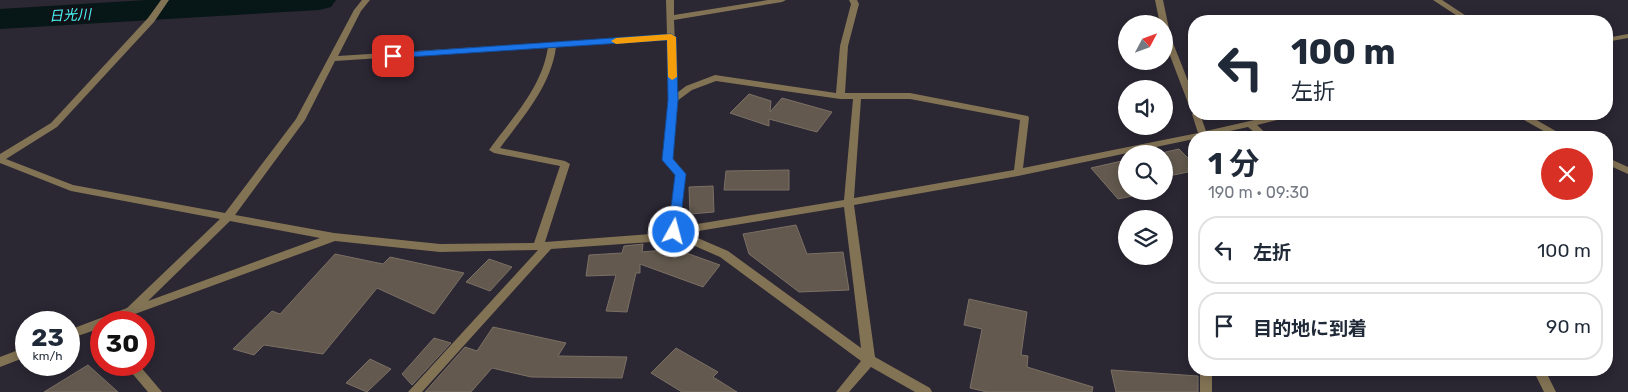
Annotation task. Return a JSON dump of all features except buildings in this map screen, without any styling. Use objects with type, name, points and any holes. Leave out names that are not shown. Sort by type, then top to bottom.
[{"type":"street","points":[[0,159],[54,125],[151,20],[165,0]]},
{"type":"street","points":[[130,311],[227,218],[300,120],[358,10],[366,0]]},
{"type":"street","points":[[670,0],[673,100],[668,160],[681,174],[674,232]]},
{"type":"street","points":[[670,18],[782,0]]},
{"type":"street","points":[[840,96],[844,46],[855,4],[853,0]]},
{"type":"street","points":[[1159,0],[1162,15]]},
{"type":"street","points":[[1437,0],[1461,15]]},
{"type":"street","points":[[1613,39],[1628,36]]},
{"type":"street","points":[[333,59],[671,37]]},
{"type":"street","points":[[414,392],[543,246],[565,164],[494,150],[536,90],[552,57],[552,46]]},
{"type":"street","points":[[1173,56],[1188,93]]},
{"type":"street","points":[[673,100],[689,88],[715,78],[840,96],[910,96],[1025,118],[1018,173]]},
{"type":"street","points":[[842,392],[869,360],[849,203],[857,97]]},
{"type":"street","points":[[1223,131],[1266,120]]},
{"type":"street","points":[[1531,120],[1551,131]]},
{"type":"street","points":[[1250,124],[1258,131]]},
{"type":"street","points":[[0,159],[71,188],[143,200],[334,238],[440,248],[543,246],[651,238],[674,232],[1018,173],[1188,139]]},
{"type":"street","points":[[1613,164],[1628,171]]},
{"type":"street","points":[[674,232],[724,254],[869,360],[926,392]]},
{"type":"street","points":[[133,311],[334,238]]},
{"type":"street","points":[[0,362],[15,356]]},
{"type":"street","points":[[141,376],[156,392]]},
{"type":"street","points":[[1206,376],[1206,392]]},
{"type":"street","points":[[1542,376],[1550,392]]},
{"type":"waterway","name":"日光川","points":[[0,19],[319,0]]},
{"type":"slow traffic","points":[[616,41],[671,37],[672,77]]},
{"type":"route","points":[[393,56],[671,37],[673,100],[668,160],[681,174],[674,232]]}]
